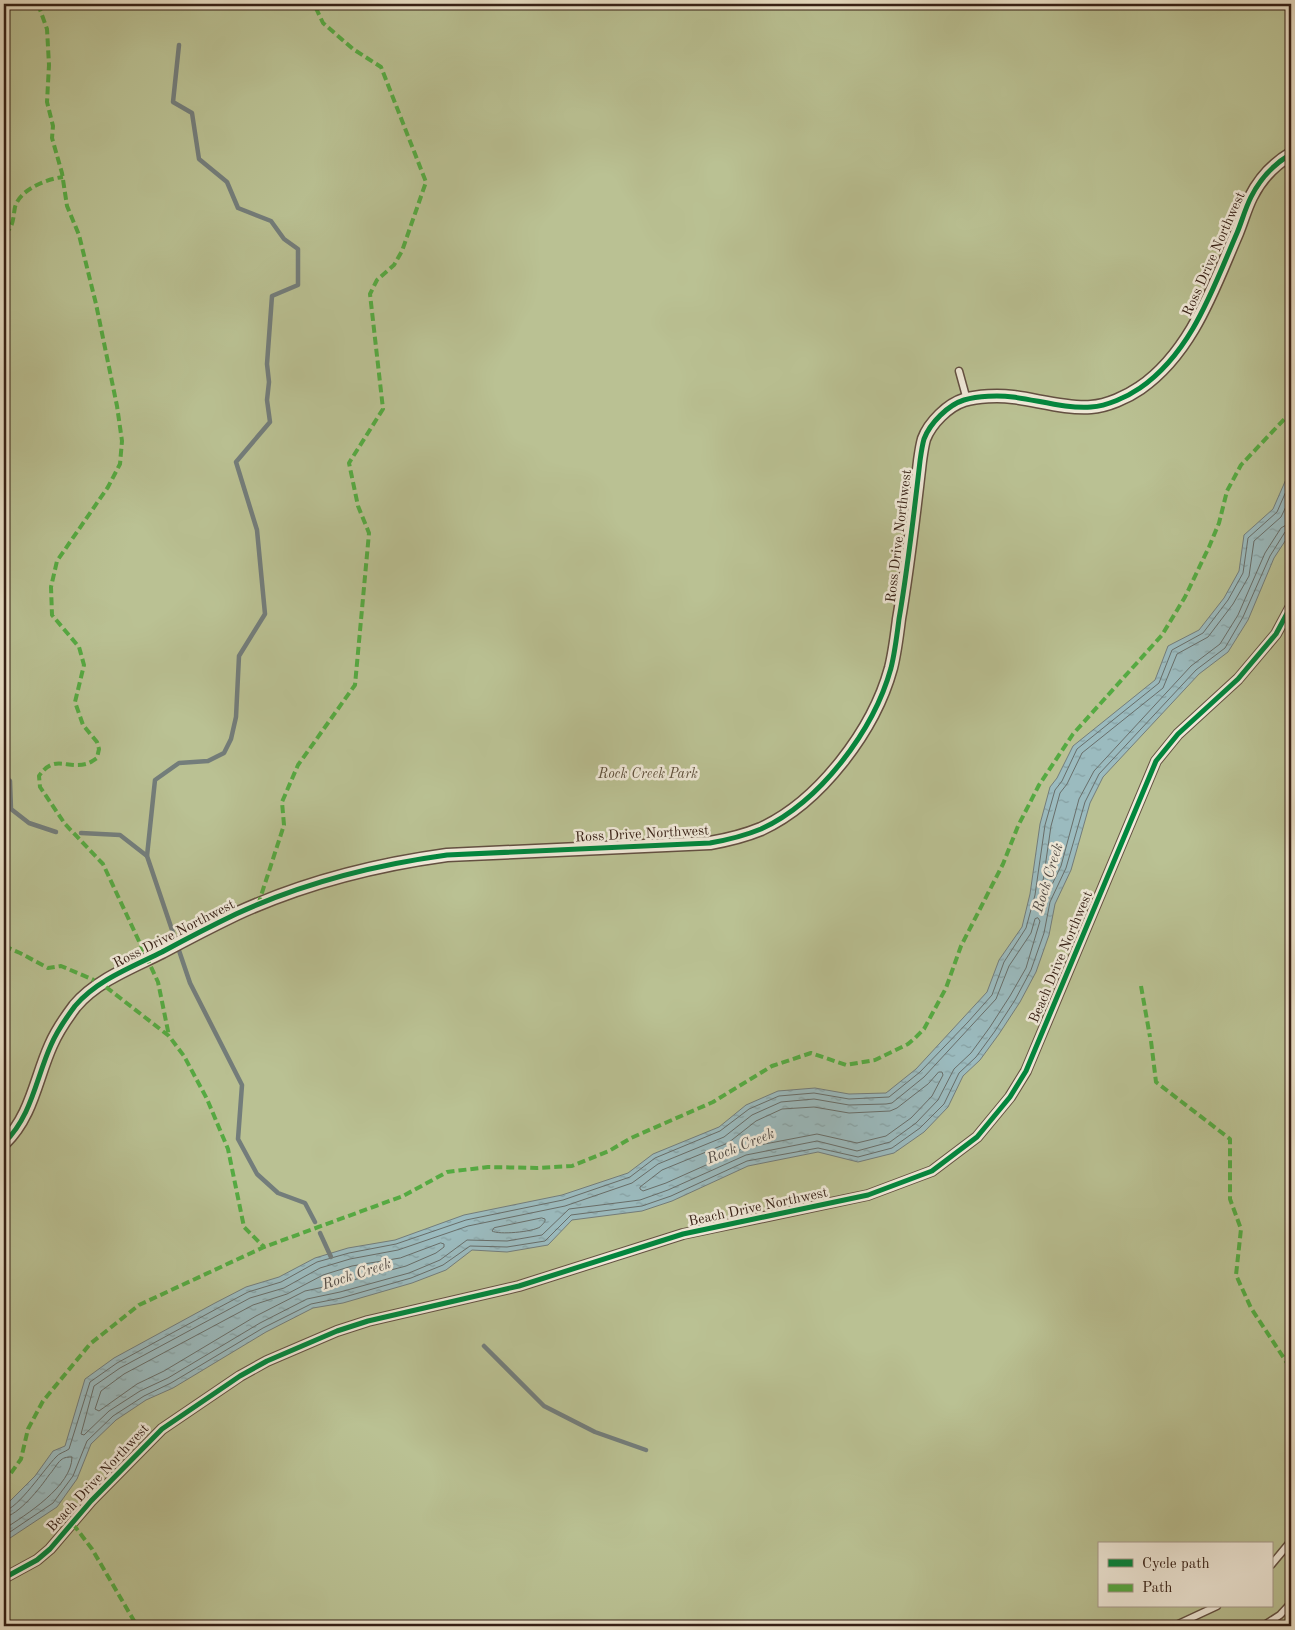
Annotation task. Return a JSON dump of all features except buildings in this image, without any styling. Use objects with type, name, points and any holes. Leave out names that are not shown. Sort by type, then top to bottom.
[{"type":"street","name":"Ross Drive Northwest","points":[[4,1143],[14,1132],[27,1110],[51,1045],[68,1016],[86,995],[113,976],[236,915],[281,896],[325,880],[406,861],[447,855],[710,843],[738,837],[761,829],[786,815],[816,791],[842,762],[873,713],[891,668],[902,606],[920,461],[924,439],[932,424],[950,408],[967,400],[978,398],[1012,397],[1044,403],[1092,407],[1112,402],[1141,388],[1164,369],[1193,329],[1239,229],[1251,197],[1264,176],[1278,161],[1291,154]]},
{"type":"street","name":"Beach Drive Northwest","points":[[4,1578],[31,1564],[50,1549],[91,1502],[162,1429],[240,1376],[297,1347],[368,1321],[519,1286],[683,1234],[868,1195],[932,1170],[977,1137],[1010,1097],[1026,1071],[1156,761],[1178,734],[1238,679],[1276,634],[1291,606]]},
{"type":"lane","points":[[959,371],[967,400]]},
{"type":"lane","points":[[1272,1564],[1291,1541]]},
{"type":"lane","points":[[1263,1626],[1280,1615],[1291,1603]]},
{"type":"lane","points":[[1174,1626],[1212,1608]]},
{"type":"green space","name":"Rock Creek Park","points":[[4,4],[1291,4],[1291,1626],[4,1626]]},
{"type":"water","name":"Rock Creek","points":[[1291,451],[1291,532],[1274,558],[1248,620],[1228,652],[1199,674],[1103,777],[1090,803],[1071,870],[1055,904],[1049,935],[1036,972],[1020,1002],[999,1034],[980,1060],[963,1076],[948,1107],[924,1132],[894,1153],[858,1162],[818,1152],[748,1166],[672,1201],[642,1211],[572,1220],[548,1245],[507,1252],[472,1250],[446,1270],[412,1283],[343,1303],[313,1308],[266,1332],[173,1388],[146,1400],[116,1420],[91,1444],[77,1479],[57,1507],[4,1542],[4,1507],[35,1476],[53,1451],[65,1446],[85,1379],[114,1358],[215,1303],[246,1287],[279,1277],[315,1258],[348,1248],[395,1240],[464,1215],[562,1195],[628,1173],[653,1154],[719,1127],[746,1105],[778,1091],[815,1088],[849,1094],[886,1093],[916,1069],[987,992],[999,960],[1022,927],[1030,894],[1040,824],[1050,787],[1057,778],[1073,746],[1155,680],[1168,646],[1199,630],[1224,598],[1239,571],[1244,535],[1273,509],[1287,477]]},
{"type":"waterway","points":[[179,45],[173,102],[192,113],[199,159],[227,182],[238,208],[271,221],[284,239],[298,249],[298,285],[272,296],[267,364],[269,382],[267,400],[270,422],[236,462],[257,530],[265,614],[239,656],[236,717],[231,739],[224,753],[208,761],[179,763],[155,780],[147,856],[190,983],[242,1085],[238,1139],[257,1174],[278,1193],[305,1203],[315,1222]]},
{"type":"waterway","points":[[4,776],[10,781],[11,809],[29,823],[56,832]]},
{"type":"waterway","points":[[81,833],[120,835],[147,856]]},
{"type":"waterway","points":[[320,1233],[331,1257]]},
{"type":"waterway","points":[[484,1346],[544,1406],[595,1432],[646,1450]]},
{"type":"marked path","points":[[38,4],[47,29],[49,65],[47,102],[53,126],[52,138],[62,173],[67,206],[79,235],[96,304],[117,406],[122,441],[120,464],[108,487],[57,561],[51,587],[52,615],[79,647],[84,665],[75,702],[83,725],[97,742],[99,749],[97,758],[86,764],[55,764],[50,766],[39,776],[40,787],[65,824],[103,864],[158,982],[169,1036]]},
{"type":"marked path","points":[[258,905],[284,825],[282,802],[298,765],[355,685],[369,533],[358,506],[349,463],[383,409],[370,294],[377,280],[394,265],[402,251],[426,182],[381,67],[353,49],[323,23],[314,4]]},
{"type":"marked path","points":[[4,234],[10,229],[15,207],[22,195],[35,186],[63,177]]},
{"type":"marked path","points":[[4,1483],[21,1459],[28,1429],[43,1401],[90,1344],[139,1305],[264,1247],[403,1196],[447,1172],[488,1167],[537,1168],[572,1166],[609,1151],[631,1138],[713,1102],[772,1066],[811,1053],[846,1065],[875,1060],[908,1044],[924,1029],[946,988],[961,946],[1003,864],[1018,826],[1039,785],[1073,734],[1162,635],[1185,597],[1209,547],[1219,523],[1227,491],[1241,465],[1291,412]]},
{"type":"marked path","points":[[4,946],[48,968],[61,966],[94,980]]},
{"type":"marked path","points":[[1141,986],[1150,1037]]},
{"type":"marked path","points":[[106,987],[169,1036],[184,1056],[207,1099],[228,1149],[244,1227],[264,1247]]},
{"type":"marked path","points":[[1151,1041],[1156,1082],[1230,1139],[1230,1199],[1241,1229],[1236,1275],[1251,1308],[1291,1369]]},
{"type":"marked path","points":[[73,1524],[92,1549],[137,1626]]},
{"type":"cycle path","points":[[4,1143],[21,1121],[27,1109],[56,1035],[75,1006],[84,997],[115,975],[261,903],[313,884],[366,870],[447,855],[716,842],[761,829],[783,817],[804,801],[824,783],[842,762],[872,716],[883,692],[896,644],[924,439],[940,415],[958,402],[988,396],[1022,398],[1062,406],[1091,407],[1117,401],[1140,388],[1174,356],[1187,338],[1209,297],[1255,190],[1273,167],[1291,154]]},
{"type":"cycle path","points":[[4,1578],[37,1560],[50,1549],[91,1501],[162,1429],[240,1376],[267,1361],[337,1331],[368,1321],[519,1286],[683,1234],[868,1195],[932,1171],[977,1137],[1010,1097],[1026,1071],[1156,761],[1178,734],[1238,679],[1276,634],[1291,606]]}]
